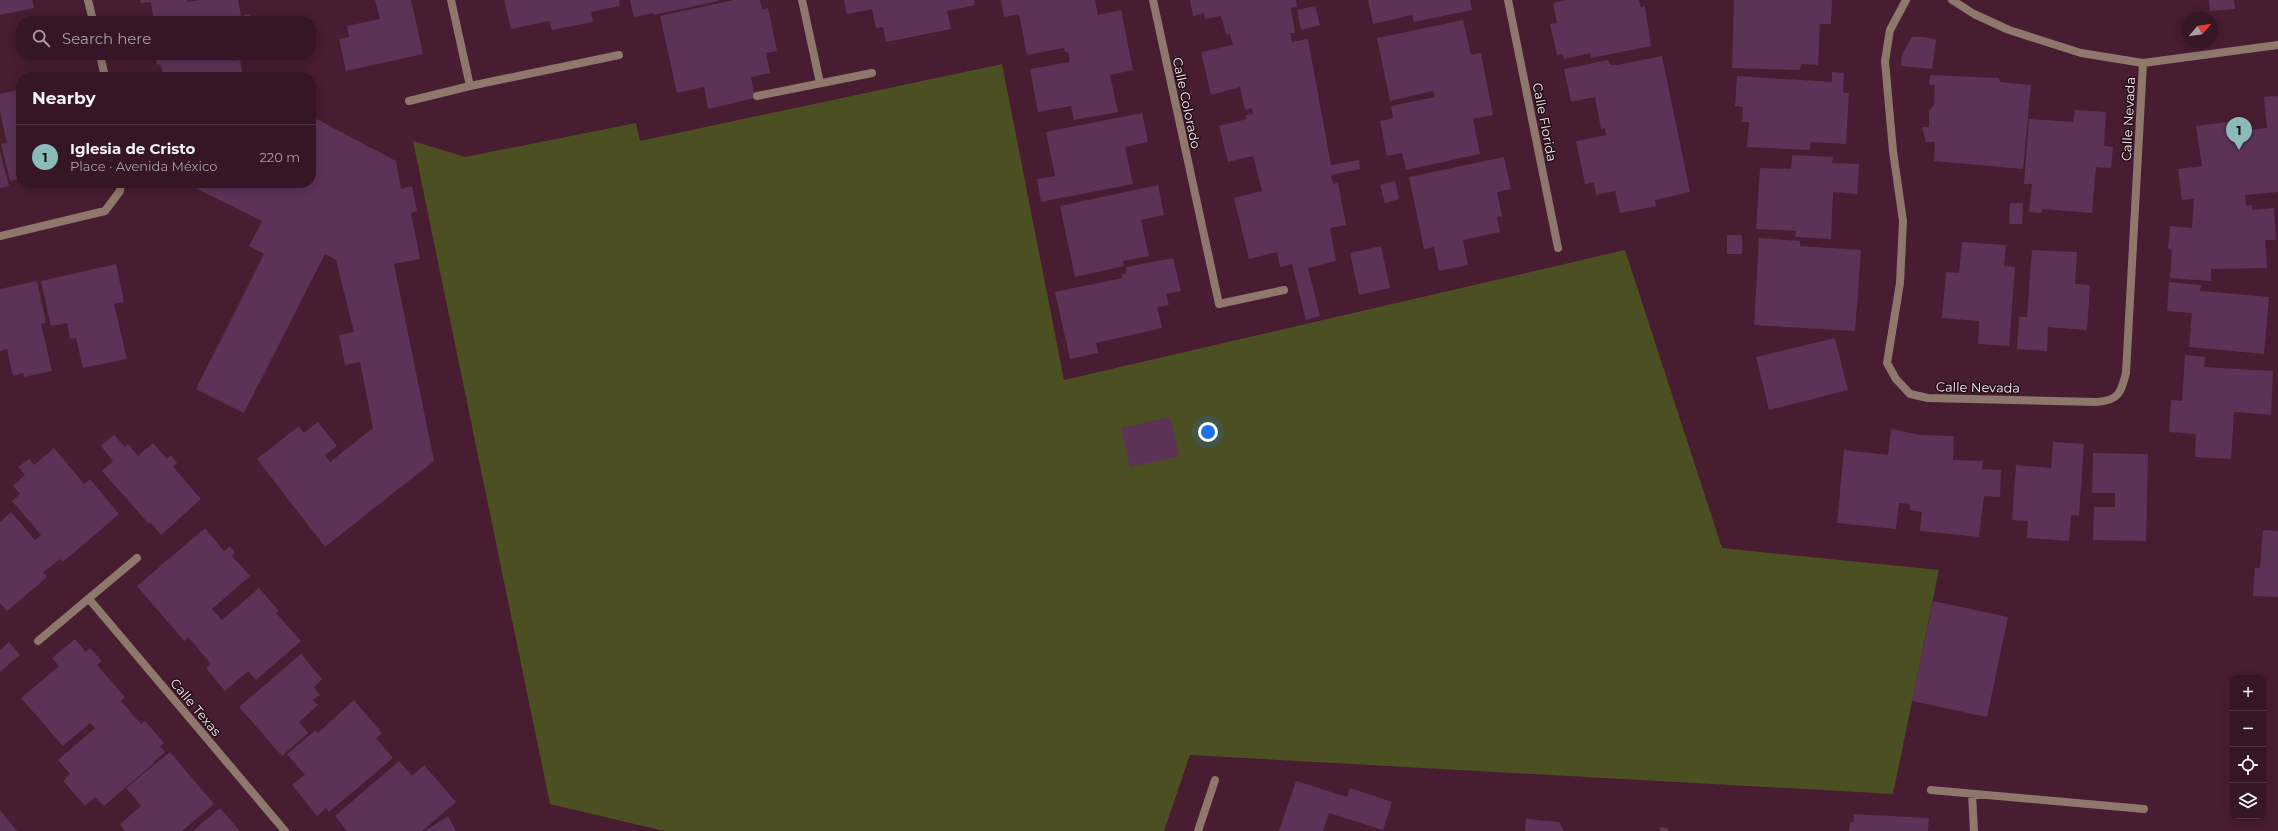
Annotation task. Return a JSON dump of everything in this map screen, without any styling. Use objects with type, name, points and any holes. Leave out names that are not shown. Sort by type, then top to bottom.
[{"type":"street","points":[[88,0],[92,16]]},
{"type":"street","points":[[452,0],[470,86]]},
{"type":"street","points":[[802,0],[820,83]]},
{"type":"street","name":"Calle Colorado","points":[[1153,0],[1219,304],[1284,290]]},
{"type":"street","name":"Calle Florida","points":[[1508,0],[1558,248]]},
{"type":"street","name":"Calle Nevada","points":[[1906,0],[1890,30],[1885,61],[1893,151],[1902,221],[1900,282],[1888,363],[1896,379],[1910,394],[1928,398],[2097,402],[2111,400],[2121,390],[2126,373],[2143,63]]},
{"type":"street","points":[[1952,0],[1974,14],[2009,30],[2081,53],[2143,63],[2278,45]]},
{"type":"street","points":[[409,101],[470,86],[619,55]]},
{"type":"street","points":[[101,60],[104,72]]},
{"type":"street","points":[[757,96],[872,73]]},
{"type":"street","points":[[0,236],[106,211],[120,188]]},
{"type":"street","points":[[38,641],[137,558]]},
{"type":"street","name":"Calle Texas","points":[[89,599],[285,831]]},
{"type":"street","points":[[1198,831],[1215,780]]},
{"type":"street","points":[[1931,790],[2144,809]]},
{"type":"street","points":[[1972,794],[1974,831]]},
{"type":"green space","points":[[1002,64],[1064,380],[1625,250],[1722,548],[1939,570],[1893,794],[1190,755],[1164,831],[664,831],[550,804],[413,141],[465,157],[636,123],[640,141]]},
{"type":"building","points":[[0,0],[32,0],[34,8],[0,15]]},
{"type":"building","points":[[140,0],[187,0],[187,2],[199,0],[238,0],[241,16],[153,16],[151,2],[141,3]]},
{"type":"building","points":[[375,0],[411,0],[423,54],[346,71],[339,39],[349,37],[347,26],[380,19]]},
{"type":"building","points":[[504,0],[619,0],[620,6],[591,12],[593,22],[552,30],[549,21],[511,29]]},
{"type":"building","points":[[630,0],[718,1],[654,15],[654,13],[634,17]]},
{"type":"building","points":[[734,0],[760,0],[762,10],[768,8],[777,51],[766,53],[770,73],[751,77],[755,98],[708,109],[704,87],[677,93],[660,16]]},
{"type":"building","points":[[844,0],[974,0],[975,5],[947,11],[951,29],[886,42],[883,27],[876,28],[872,9],[847,14]]},
{"type":"building","points":[[1001,0],[1095,0],[1098,15],[1121,10],[1133,70],[1110,75],[1118,112],[1074,120],[1071,106],[1038,112],[1030,69],[1070,62],[1068,52],[1065,52],[1064,48],[1027,55],[1019,14],[1004,17]]},
{"type":"building","points":[[1190,0],[1296,0],[1297,7],[1291,8],[1295,33],[1290,33],[1292,42],[1308,39],[1331,165],[1359,160],[1360,169],[1331,175],[1333,184],[1338,183],[1346,225],[1330,228],[1336,261],[1308,268],[1320,316],[1306,320],[1292,264],[1280,267],[1277,252],[1249,259],[1234,198],[1262,191],[1253,156],[1228,162],[1219,126],[1247,119],[1246,115],[1253,114],[1252,108],[1245,110],[1240,87],[1211,95],[1201,52],[1233,45],[1230,34],[1226,34],[1221,16],[1205,19],[1204,13],[1193,16]]},
{"type":"building","points":[[1368,0],[1470,0],[1472,10],[1414,22],[1412,15],[1373,24]]},
{"type":"building","points":[[1566,0],[1639,0],[1641,7],[1645,6],[1651,46],[1591,58],[1590,53],[1564,59],[1563,54],[1557,55],[1550,24],[1557,23],[1553,3]]},
{"type":"building","points":[[1734,0],[1832,0],[1831,24],[1820,24],[1818,65],[1801,64],[1800,70],[1732,68]]},
{"type":"building","points":[[2209,0],[2234,0],[2235,9],[2210,11]]},
{"type":"building","points":[[1315,6],[1320,25],[1301,30],[1297,10]]},
{"type":"building","points":[[1463,20],[1471,55],[1481,53],[1493,115],[1473,119],[1480,154],[1406,170],[1402,153],[1387,156],[1380,121],[1393,118],[1391,106],[1435,97],[1433,91],[1390,101],[1377,38]]},
{"type":"building","points":[[1912,37],[1925,37],[1936,40],[1932,69],[1901,66],[1902,54]]},
{"type":"building","points":[[1662,56],[1690,192],[1655,200],[1656,206],[1620,213],[1615,191],[1596,195],[1594,182],[1585,184],[1576,141],[1607,135],[1605,128],[1601,129],[1595,97],[1571,102],[1564,69],[1608,60],[1610,65],[1617,65]]},
{"type":"building","points":[[156,60],[240,60],[242,72],[162,72],[160,64],[157,65]]},
{"type":"building","points":[[1832,72],[1844,73],[1843,93],[1849,93],[1846,144],[1811,142],[1810,150],[1747,147],[1749,122],[1742,122],[1743,107],[1735,106],[1737,76],[1832,82]]},
{"type":"building","points":[[1930,75],[1999,78],[2000,82],[2031,85],[2023,169],[1934,161],[1935,142],[1926,142],[1922,127],[1929,127],[1929,111],[1934,105],[1935,85],[1929,85]]},
{"type":"building","points":[[16,90],[16,179],[10,181],[1,144],[7,143],[0,112],[0,94]]},
{"type":"building","points":[[2278,96],[2278,192],[2245,195],[2246,206],[2252,205],[2252,210],[2274,208],[2276,240],[2265,240],[2267,268],[2211,269],[2211,281],[2170,278],[2172,250],[2168,249],[2170,226],[2192,228],[2194,199],[2182,200],[2178,169],[2202,166],[2196,126],[2242,120],[2244,131],[2267,128],[2264,97]]},
{"type":"building","points":[[2075,110],[2106,112],[2104,146],[2113,147],[2111,168],[2096,167],[2092,213],[2042,209],[2042,213],[2029,212],[2032,184],[2024,184],[2029,119],[2073,122]]},
{"type":"building","points":[[1142,113],[1148,142],[1125,147],[1133,184],[1041,202],[1037,179],[1055,176],[1046,132]]},
{"type":"building","points":[[316,119],[396,161],[401,189],[412,186],[417,211],[411,213],[420,259],[394,264],[434,461],[325,547],[257,459],[299,426],[304,433],[318,422],[337,446],[325,455],[330,462],[373,428],[360,362],[345,365],[339,335],[354,332],[336,260],[325,254],[244,413],[196,389],[264,254],[249,246],[262,221],[195,188],[316,188]]},
{"type":"building","points":[[0,151],[9,186],[0,188]]},
{"type":"building","points":[[1792,155],[1833,157],[1832,163],[1859,164],[1857,194],[1833,192],[1831,239],[1795,237],[1796,231],[1756,229],[1760,168],[1791,169]]},
{"type":"building","points":[[1504,157],[1511,189],[1497,192],[1502,216],[1497,217],[1500,232],[1463,240],[1468,265],[1439,271],[1434,247],[1424,249],[1409,177]]},
{"type":"building","points":[[1395,181],[1399,199],[1385,203],[1380,185]]},
{"type":"building","points":[[1158,185],[1164,215],[1141,220],[1149,256],[1123,261],[1124,266],[1075,277],[1060,206]]},
{"type":"building","points":[[2010,203],[2023,203],[2022,224],[2009,224]]},
{"type":"building","points":[[1727,235],[1742,235],[1742,254],[1727,254]]},
{"type":"building","points":[[1759,238],[1800,241],[1800,246],[1861,250],[1855,331],[1754,325]]},
{"type":"building","points":[[1962,242],[2006,245],[2004,266],[2015,267],[2009,346],[1978,344],[1979,321],[1942,318],[1946,272],[1959,273]]},
{"type":"building","points":[[1381,246],[1390,288],[1359,295],[1350,253]]},
{"type":"building","points":[[2032,250],[2077,252],[2075,284],[2090,285],[2087,330],[2048,327],[2047,351],[2017,349],[2019,317],[2027,317]]},
{"type":"building","points":[[1173,258],[1181,291],[1166,294],[1169,305],[1157,307],[1162,328],[1096,343],[1098,353],[1070,359],[1055,292],[1122,278],[1121,274],[1127,273],[1126,267]]},
{"type":"building","points":[[116,264],[124,302],[114,304],[127,359],[83,368],[76,338],[70,339],[67,323],[51,326],[41,281]]},
{"type":"building","points":[[37,281],[46,323],[41,324],[52,371],[24,377],[23,373],[13,376],[7,349],[0,351],[0,289]]},
{"type":"building","points":[[2169,282],[2201,285],[2200,291],[2269,297],[2264,354],[2189,347],[2192,313],[2167,311]]},
{"type":"building","points":[[1835,338],[1848,390],[1769,410],[1756,357]]},
{"type":"building","points":[[2185,355],[2205,357],[2204,367],[2273,371],[2271,415],[2234,412],[2231,459],[2195,457],[2196,434],[2169,432],[2171,400],[2182,401]]},
{"type":"building","points":[[1170,417],[1179,456],[1130,467],[1121,428]]},
{"type":"building","points":[[1891,429],[1921,435],[1954,436],[1953,460],[1983,461],[1982,469],[2001,470],[2000,497],[1984,496],[1979,537],[1920,531],[1922,512],[1910,510],[1910,504],[1899,503],[1896,529],[1837,523],[1844,450],[1888,455]]},
{"type":"building","points":[[114,435],[125,447],[128,444],[138,456],[153,443],[167,459],[171,455],[177,463],[173,467],[201,499],[161,535],[150,522],[149,524],[102,471],[113,461],[101,446]]},
{"type":"building","points":[[2053,442],[2084,444],[2079,516],[2071,515],[2069,541],[2027,538],[2028,521],[2012,520],[2016,465],[2051,468]]},
{"type":"building","points":[[54,448],[84,484],[90,479],[119,514],[63,562],[60,559],[43,572],[47,577],[7,611],[0,603],[0,522],[11,512],[35,540],[41,535],[12,501],[20,494],[13,486],[25,475],[18,467],[29,459],[34,465]]},
{"type":"building","points":[[2093,453],[2148,454],[2146,541],[2093,540],[2094,507],[2115,507],[2115,493],[2092,493]]},
{"type":"building","points":[[205,528],[224,551],[230,546],[235,553],[232,556],[250,576],[212,609],[222,620],[259,588],[279,611],[276,613],[301,641],[256,680],[248,671],[225,691],[206,668],[211,664],[188,637],[184,641],[137,586]]},
{"type":"building","points":[[2263,530],[2278,531],[2278,597],[2253,596],[2255,568],[2260,568]]},
{"type":"building","points":[[1933,601],[2008,617],[1987,717],[1912,701]]},
{"type":"building","points":[[75,639],[86,652],[90,648],[102,661],[97,665],[125,697],[121,701],[141,724],[145,721],[164,743],[160,746],[165,752],[104,806],[95,797],[85,806],[63,781],[70,774],[58,760],[95,728],[90,723],[63,746],[21,698],[59,666],[52,658]]},
{"type":"building","points":[[9,642],[20,655],[0,672],[0,650]]},
{"type":"building","points":[[301,654],[322,679],[314,687],[320,695],[313,700],[318,705],[299,722],[308,733],[282,756],[239,707]]},
{"type":"building","points":[[354,700],[382,733],[376,738],[393,758],[329,812],[326,808],[317,816],[292,785],[305,775],[287,754],[316,730],[318,733]]},
{"type":"building","points":[[170,752],[214,804],[182,831],[125,831],[120,824],[141,806],[126,788]]},
{"type":"building","points":[[399,761],[412,776],[424,765],[456,802],[422,831],[347,831],[335,816]]},
{"type":"building","points":[[1296,781],[1347,797],[1350,788],[1392,802],[1383,830],[1329,813],[1323,831],[1279,831]]},
{"type":"building","points":[[220,808],[240,831],[193,831]]},
{"type":"building","points":[[0,810],[17,831],[0,831]]},
{"type":"building","points":[[1854,814],[1929,818],[1928,831],[1849,831],[1850,822],[1854,822]]},
{"type":"building","points":[[448,816],[456,831],[425,831]]},
{"type":"building","points":[[1526,819],[1559,822],[1564,831],[1525,831]]},
{"type":"building","points":[[1660,827],[1668,828],[1668,831],[1660,831]]},
{"type":"place","name":"Iglesia de Cristo","points":[[2239,150]]}]
